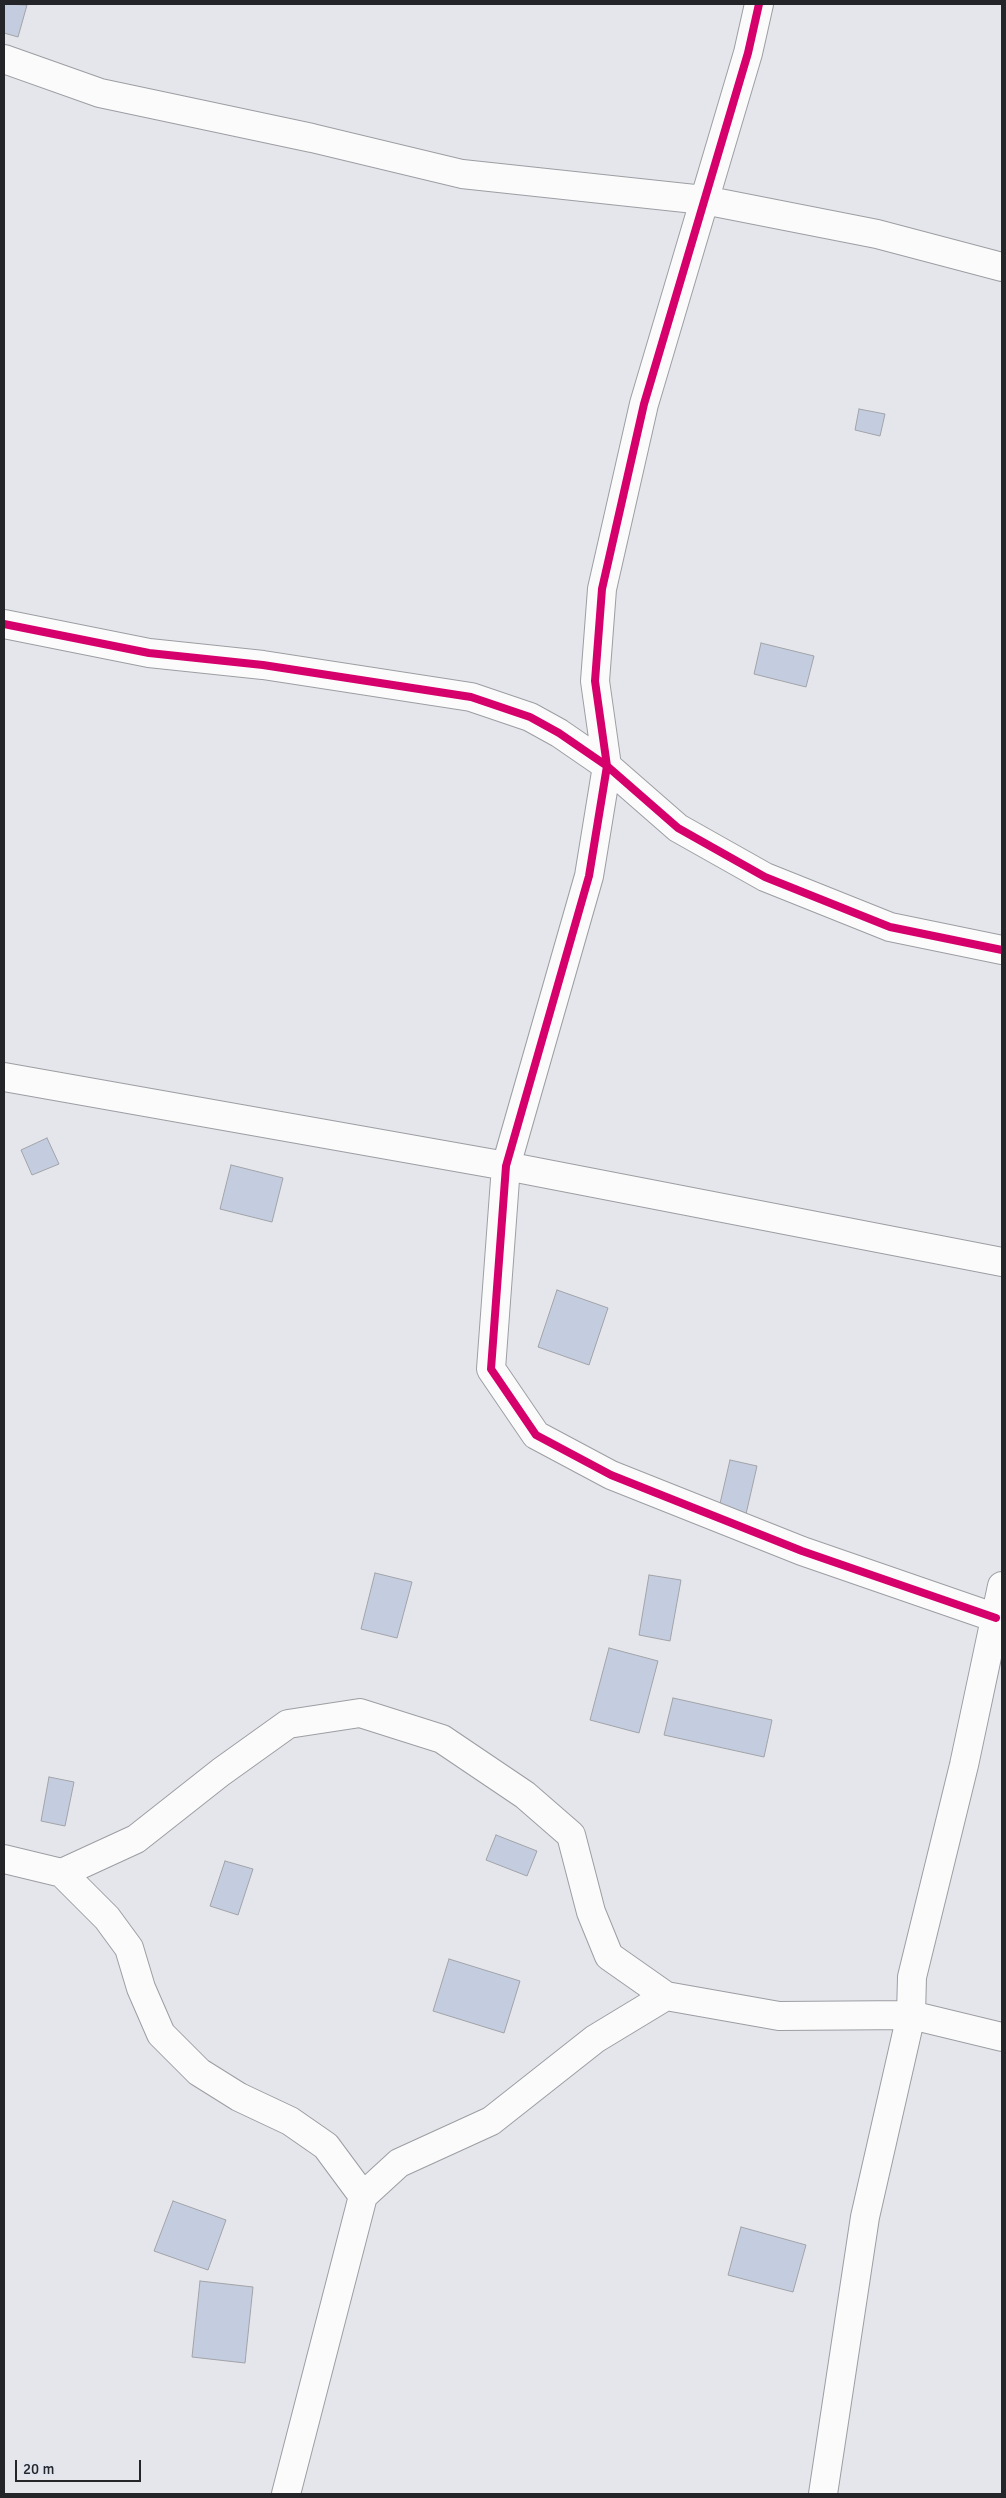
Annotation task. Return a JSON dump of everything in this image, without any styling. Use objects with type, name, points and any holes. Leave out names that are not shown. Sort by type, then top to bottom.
[{"type":"street","points":[[759,4],[748,53],[644,404],[602,590],[595,681],[607,766],[589,876],[506,1166],[491,1369],[536,1435],[611,1475],[802,1551],[996,1618]]},
{"type":"street","points":[[4,59],[100,93],[312,138],[462,174],[704,200],[877,234],[1002,267]]},
{"type":"street","points":[[4,624],[148,653],[263,665],[471,698],[530,717],[559,733],[607,766],[678,828],[765,878],[890,927],[1002,950]]},
{"type":"street","points":[[4,1077],[506,1166],[1002,1262]]},
{"type":"street","points":[[823,2494],[865,2217],[911,2015],[912,1978],[964,1765],[1002,1586]]},
{"type":"street","points":[[62,1873],[136,1839],[222,1772],[288,1724],[360,1713],[442,1739],[524,1795],[571,1836],[591,1912],[609,1956],[666,1996],[779,2016],[911,2015],[1002,2036]]},
{"type":"street","points":[[4,1859],[62,1873],[107,1918],[128,1948],[140,1988],[161,2034],[199,2072],[239,2097],[290,2121],[326,2146],[363,2196]]},
{"type":"street","points":[[286,2494],[363,2196],[399,2163],[491,2121],[595,2039],[666,1996]]},
{"type":"building","points":[[4,4],[27,5],[18,37],[4,33]]},
{"type":"building","points":[[859,409],[885,414],[880,436],[855,430]]},
{"type":"building","points":[[761,643],[814,656],[806,687],[754,674]]},
{"type":"building","points":[[47,1138],[59,1164],[32,1175],[21,1150]]},
{"type":"building","points":[[231,1165],[283,1178],[272,1222],[220,1209]]},
{"type":"building","points":[[557,1290],[608,1308],[589,1365],[538,1347]]},
{"type":"building","points":[[730,1460],[757,1466],[746,1514],[719,1508]]},
{"type":"building","points":[[375,1573],[412,1582],[397,1638],[361,1629]]},
{"type":"building","points":[[649,1575],[681,1580],[670,1641],[639,1635]]},
{"type":"building","points":[[609,1648],[658,1661],[639,1733],[590,1720]]},
{"type":"building","points":[[673,1698],[772,1720],[764,1757],[664,1735]]},
{"type":"building","points":[[49,1777],[74,1782],[65,1826],[41,1821]]},
{"type":"building","points":[[496,1835],[537,1851],[527,1876],[486,1860]]},
{"type":"building","points":[[225,1861],[253,1869],[238,1915],[210,1906]]},
{"type":"building","points":[[449,1959],[520,1981],[504,2033],[433,2011]]},
{"type":"building","points":[[173,2201],[226,2220],[208,2270],[154,2251]]},
{"type":"building","points":[[741,2227],[806,2245],[793,2292],[728,2275]]},
{"type":"building","points":[[200,2281],[253,2287],[245,2363],[192,2357]]},
{"type":"cycle path","points":[[759,4],[748,53],[644,404],[602,589],[595,681],[607,766],[678,828],[765,877],[890,927],[1002,950]]},
{"type":"cycle path","points":[[4,624],[149,653],[263,665],[471,697],[530,717],[559,733],[607,766],[589,876],[506,1166],[491,1369],[536,1435],[611,1475],[802,1551],[996,1618]]}]
